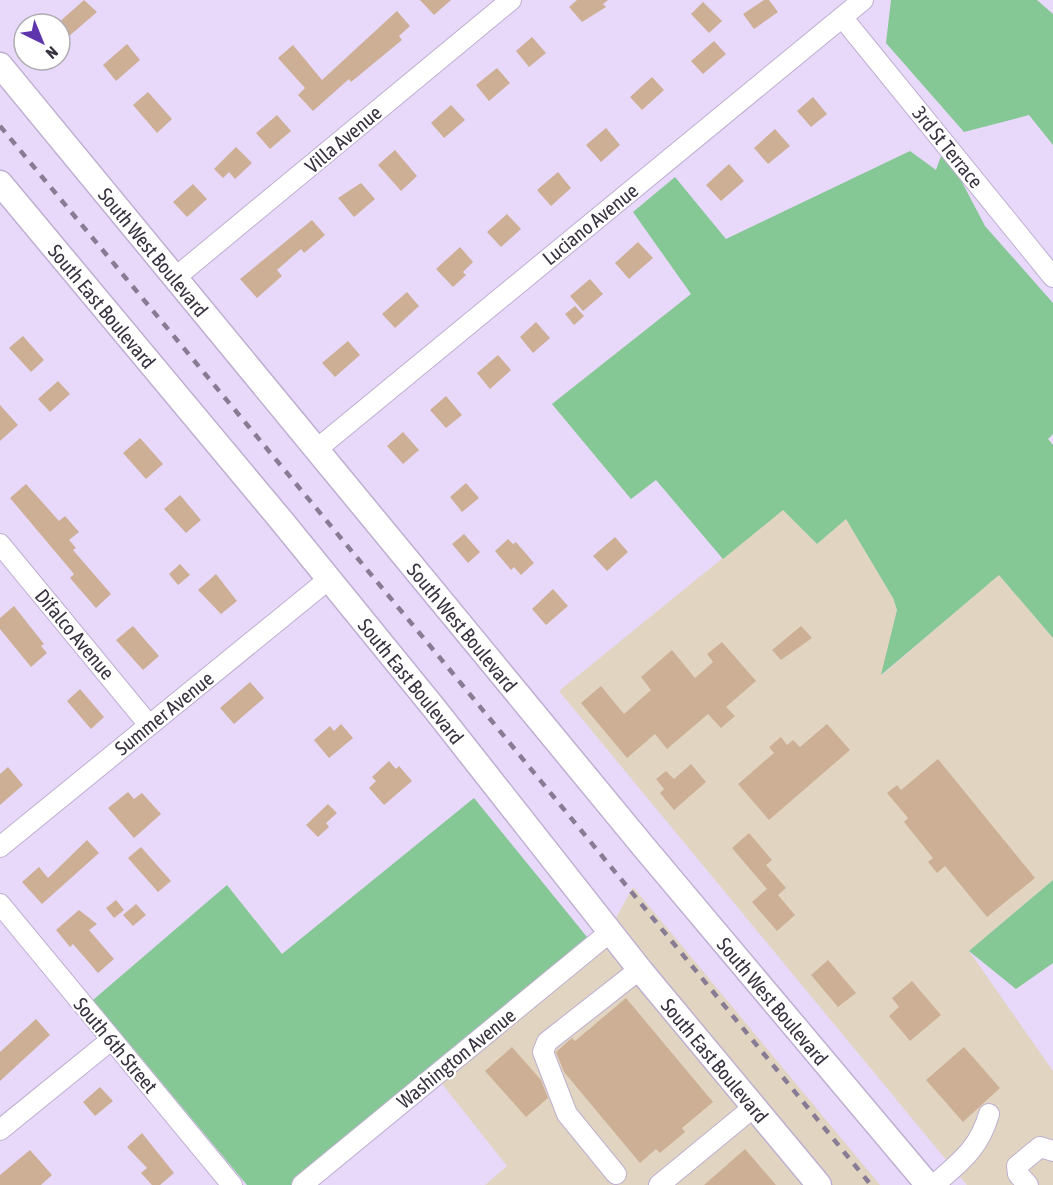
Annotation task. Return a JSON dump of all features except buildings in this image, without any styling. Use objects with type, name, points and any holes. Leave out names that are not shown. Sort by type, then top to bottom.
[{"type":"main road","name":"South West Boulevard","points":[[0,65],[643,846],[928,1185]]},
{"type":"main road","name":"South East Boulevard","points":[[0,183],[329,579],[610,932],[819,1185]]},
{"type":"street","name":"Villa Avenue","points":[[176,277],[511,0]]},
{"type":"street","name":"Luciano Avenue","points":[[317,449],[863,0]]},
{"type":"street","name":"3rd St Terrace","points":[[842,17],[1053,277]]},
{"type":"street","name":"Difalco Avenue","points":[[0,544],[149,725]]},
{"type":"street","name":"Summer Avenue","points":[[0,847],[329,579]]},
{"type":"street","name":"South 6th Street","points":[[0,904],[232,1185]]},
{"type":"street","name":"Washington Avenue","points":[[302,1185],[610,932]]},
{"type":"street","points":[[616,1174],[567,1114],[543,1052],[547,1042],[640,969]]},
{"type":"street","points":[[0,1130],[111,1040]]},
{"type":"street","points":[[659,1185],[755,1106]]},
{"type":"street","points":[[934,1185],[973,1151],[984,1132],[989,1114]]},
{"type":"street","points":[[1028,1185],[1018,1174],[1017,1166],[1040,1148],[1053,1151]]},
{"type":"shaded area","points":[[783,509],[817,544],[846,518],[893,598],[897,610],[882,675],[999,574],[1053,638],[1053,880],[969,951],[1053,1071],[1053,1185],[967,1185],[559,691]]},
{"type":"shaded area","points":[[633,887],[880,1185],[485,1185],[507,1166],[435,1075],[606,936]]},
{"type":"green space","points":[[891,0],[1037,0],[1053,14],[1053,145],[1029,115],[964,132],[886,43]]},
{"type":"green space","points":[[944,148],[985,226],[1053,303],[1053,434],[1048,439],[1053,445],[1053,638],[999,575],[881,675],[897,610],[893,598],[846,519],[817,544],[783,510],[723,559],[656,480],[631,499],[552,404],[691,294],[633,212],[675,177],[726,239],[910,151],[936,170]]},
{"type":"green space","points":[[474,798],[587,937],[291,1185],[247,1185],[93,1000],[227,885],[282,954]]},
{"type":"green space","points":[[1053,880],[1053,963],[1016,989],[969,951]]},
{"type":"railway","points":[[0,126],[450,670],[871,1185]]}]
